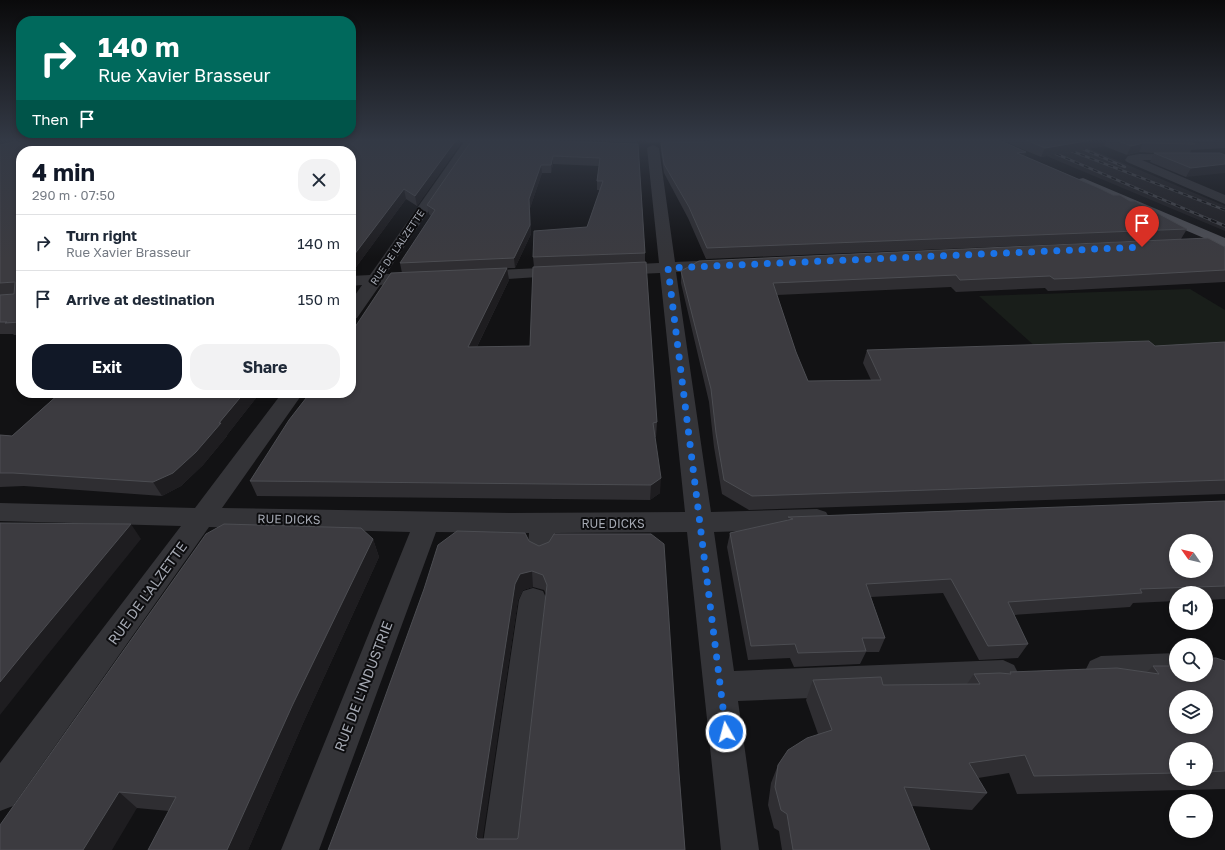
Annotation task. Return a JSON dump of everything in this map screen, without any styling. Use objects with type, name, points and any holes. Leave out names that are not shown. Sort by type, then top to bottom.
[{"type":"main road","points":[[1078,180],[1225,243]]},
{"type":"street","name":"RUE DE L'ALZETTE","points":[[356,307],[376,280],[442,180]]},
{"type":"street","points":[[657,180],[740,850]]},
{"type":"street","points":[[1177,180],[1225,200]]},
{"type":"street","points":[[1189,245],[1225,243]]},
{"type":"street","points":[[599,270],[737,264]]},
{"type":"street","points":[[463,276],[575,271]]},
{"type":"street","points":[[356,281],[432,278]]},
{"type":"street","name":"RUE DE L'ALZETTE","points":[[0,793],[290,398]]},
{"type":"street","name":"RUE DICKS","points":[[0,512],[203,518],[543,523],[700,523],[843,518]]},
{"type":"street","name":"RUE DE L'INDUSTRIE","points":[[300,850],[427,522]]},
{"type":"street","points":[[540,549],[543,523]]},
{"type":"street","points":[[501,850],[533,600]]},
{"type":"street","points":[[1074,672],[1169,668]]},
{"type":"street","points":[[720,688],[1034,674]]},
{"type":"shaded area","points":[[1103,180],[1163,180],[1225,206],[1225,231]]},
{"type":"shaded area","points":[[1190,289],[1225,310],[1225,348],[1038,349],[979,296]]},
{"type":"building","points":[[0,180],[16,180],[16,322],[0,322],[0,295],[14,294],[15,282],[0,283]]},
{"type":"building","points":[[356,180],[427,180],[415,196],[404,189],[356,252]]},
{"type":"building","points":[[445,180],[536,180],[529,199],[530,225],[514,258],[400,263],[435,210],[427,205]]},
{"type":"building","points":[[597,180],[640,180],[645,253],[533,257],[534,231],[587,227],[603,181],[597,181]]},
{"type":"building","points":[[673,180],[1079,180],[1113,195],[1120,195],[1130,201],[1135,201],[1187,229],[707,248],[689,207]]},
{"type":"building","points":[[1208,238],[1225,247],[1225,270],[1054,279],[1050,276],[960,280],[956,275],[773,283],[796,352],[808,381],[881,380],[867,350],[1149,341],[1155,346],[1225,342],[1225,480],[752,496],[724,480],[716,433],[711,389],[681,271],[699,261]]},
{"type":"building","points":[[646,262],[657,422],[653,423],[661,478],[651,485],[250,481],[289,420],[306,398],[356,398],[356,326],[391,273],[507,268],[468,347],[530,346],[533,267]]},
{"type":"building","points":[[54,398],[240,398],[196,452],[173,473],[153,482],[0,473],[0,435],[12,436]]},
{"type":"building","points":[[1225,501],[1225,586],[1169,586],[1169,588],[1140,589],[1142,593],[1008,602],[1028,644],[988,646],[951,579],[866,584],[885,638],[862,638],[866,651],[798,653],[795,644],[751,646],[730,533],[793,519],[788,517]]},
{"type":"building","points":[[0,523],[131,524],[0,682]]},
{"type":"building","points":[[224,524],[361,528],[373,539],[293,704],[227,850],[148,850],[176,797],[119,792],[83,850],[0,850],[0,825],[206,534]]},
{"type":"building","points":[[457,531],[525,533],[529,541],[539,546],[549,542],[554,534],[651,534],[664,544],[685,850],[328,850],[424,589],[438,545]],"holes":[[[532,571],[543,575],[547,585],[518,838],[478,839],[476,837],[515,584],[520,574]]]},
{"type":"building","points":[[1213,658],[1225,661],[1225,771],[1213,772],[1213,742],[1169,742],[1169,773],[1034,776],[1025,755],[969,763],[987,793],[904,787],[930,850],[793,850],[787,814],[781,810],[775,787],[778,765],[788,750],[807,738],[832,730],[813,680],[881,677],[883,685],[980,684],[974,674],[1011,674],[1010,672],[1117,668],[1159,674],[1153,666],[1169,666],[1169,682],[1213,682]]},
{"type":"railway","points":[[1116,180],[1213,221]]},
{"type":"railway","points":[[1146,180],[1225,210]]},
{"type":"railway","points":[[1211,220],[1225,226]]},
{"type":"route","points":[[726,732],[668,268],[1142,247]]}]
